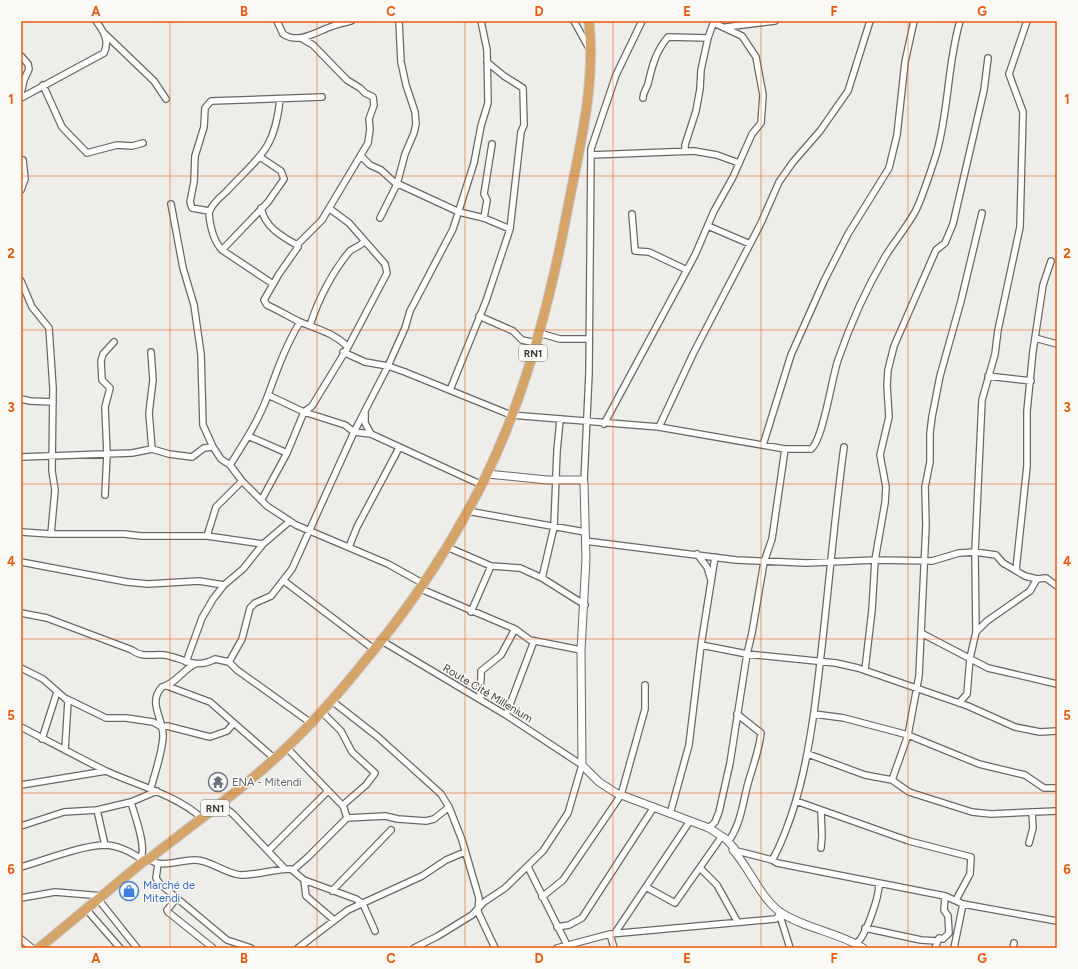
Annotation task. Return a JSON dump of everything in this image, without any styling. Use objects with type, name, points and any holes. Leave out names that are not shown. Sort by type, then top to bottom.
[{"type":"highway","name":"RN1","points":[[39,948],[144,860],[220,804],[287,748],[332,701],[375,650],[423,586],[447,547],[487,474],[511,415],[539,333],[555,271],[587,111],[591,52],[589,21]]},
{"type":"street","points":[[96,21],[105,34],[154,81],[166,99]]},
{"type":"street","points":[[277,21],[284,36],[301,38],[313,45],[347,80],[365,93],[373,96],[374,105],[369,119],[370,129],[368,143],[362,157],[316,228],[297,246],[298,247],[265,298],[265,302],[300,322],[336,336],[348,347]]},
{"type":"street","points":[[301,38],[331,26],[351,21]]},
{"type":"street","points":[[380,218],[397,184],[407,147],[414,133],[416,117],[406,85],[401,62],[399,21]]},
{"type":"street","points":[[229,662],[242,639],[252,605],[271,596],[284,581],[295,563],[308,531],[354,432],[406,328],[410,311],[446,244],[459,212],[474,163],[481,126],[488,103],[486,62],[487,50],[481,21]]},
{"type":"street","points":[[574,21],[591,52]]},
{"type":"street","points":[[414,948],[467,919],[528,867],[543,851],[562,825],[572,802],[582,765],[581,650],[585,605],[584,482],[589,339],[591,149],[616,75],[642,21]]},
{"type":"street","points":[[726,27],[774,21]]},
{"type":"street","points":[[659,427],[694,352],[750,244],[785,172],[820,131],[848,91],[870,21]]},
{"type":"street","points":[[763,445],[791,355],[824,282],[848,234],[889,168],[897,135],[904,62],[914,21]]},
{"type":"street","points":[[343,352],[365,362],[388,366],[511,415],[604,424],[659,427],[763,445],[785,448],[812,449],[815,446],[838,360],[860,308],[885,257],[918,205],[940,139],[949,71],[960,21]]},
{"type":"street","points":[[959,703],[967,694],[970,658],[976,632],[975,552],[981,406],[995,354],[998,330],[1020,227],[1024,112],[1009,74],[1027,21]]},
{"type":"street","points":[[604,424],[687,270],[752,134],[761,123],[763,95],[756,57],[742,36],[714,22],[708,38],[701,70],[699,96],[685,145],[685,152]]},
{"type":"street","points":[[313,45],[315,33]]},
{"type":"street","points":[[21,98],[104,53],[107,44],[105,34]]},
{"type":"street","points":[[643,98],[643,92],[648,84],[654,57],[668,37],[708,38]]},
{"type":"street","points":[[21,56],[28,64],[29,70],[24,80],[21,94]]},
{"type":"street","points":[[865,670],[872,610],[875,560],[886,487],[880,455],[889,417],[887,384],[888,370],[894,346],[936,250],[943,245],[953,224],[984,90],[988,58]]},
{"type":"street","points":[[450,390],[480,316],[510,229],[521,132],[524,125],[524,91],[521,86],[504,76],[486,62]]},
{"type":"street","points":[[43,85],[62,127],[87,153],[118,145],[132,146],[143,143]]},
{"type":"street","points":[[209,211],[192,208],[190,202],[194,182],[196,152],[204,127],[207,104],[212,101],[280,100],[322,97]]},
{"type":"street","points":[[209,211],[260,157],[274,134],[280,100]]},
{"type":"street","points":[[484,218],[486,200],[484,194],[492,144]]},
{"type":"street","points":[[581,146],[591,149]]},
{"type":"street","points":[[592,155],[685,152],[717,155],[739,163]]},
{"type":"street","points":[[222,250],[278,189],[284,177],[281,171],[260,157]]},
{"type":"street","points":[[362,157],[397,184],[459,212],[484,218],[510,229]]},
{"type":"street","points":[[21,190],[26,179],[23,160]]},
{"type":"street","points":[[171,204],[183,268],[194,305],[201,354],[202,418],[213,447],[221,459],[230,465],[242,481],[262,499],[267,506],[308,531],[388,564],[423,586],[471,612],[514,629],[534,641],[581,650]]},
{"type":"street","points":[[261,208],[263,215],[271,228],[297,246]]},
{"type":"street","points":[[262,499],[287,453],[304,412],[312,406],[343,352],[348,347],[387,273],[385,264],[364,242],[350,223],[330,208]]},
{"type":"street","points":[[209,211],[211,227],[216,244],[222,250],[273,284]]},
{"type":"street","points":[[892,780],[908,736],[920,670],[925,487],[930,462],[930,433],[932,417],[940,376],[961,301],[982,213]]},
{"type":"street","points":[[632,214],[636,251],[649,252],[687,270]]},
{"type":"street","points":[[708,226],[750,244]]},
{"type":"street","points":[[310,325],[317,305],[329,281],[350,250],[358,248],[364,242]]},
{"type":"street","points":[[1016,570],[1027,466],[1027,411],[1043,285],[1051,261]]},
{"type":"street","points":[[21,281],[32,307],[49,328],[52,402],[52,471],[55,490],[51,534]]},
{"type":"street","points":[[480,316],[513,331],[522,340],[536,344]]},
{"type":"street","points":[[230,465],[248,436],[268,395],[286,348],[300,322]]},
{"type":"street","points":[[539,333],[560,338],[589,339]]},
{"type":"street","points":[[1036,338],[1057,344]]},
{"type":"street","points":[[105,495],[107,454],[105,407],[110,388],[102,380],[101,361],[103,354],[114,342]]},
{"type":"street","points":[[151,352],[153,380],[149,413],[152,449]]},
{"type":"street","points":[[988,376],[1031,381]]},
{"type":"street","points":[[268,395],[304,412],[345,425],[354,432],[371,434],[482,485]]},
{"type":"street","points":[[21,399],[52,402]]},
{"type":"street","points":[[366,408],[365,423],[371,434]]},
{"type":"street","points":[[542,578],[554,527],[556,451],[560,420]]},
{"type":"street","points":[[248,436],[287,453]]},
{"type":"street","points":[[21,457],[132,453],[152,449],[169,454],[192,457],[204,448],[213,447]]},
{"type":"street","points":[[772,860],[784,835],[796,801],[808,754],[821,662],[844,447]]},
{"type":"street","points":[[349,547],[357,527],[399,448]]},
{"type":"street","points":[[709,828],[715,822],[719,812],[734,743],[737,714],[764,562],[772,539],[785,448]]},
{"type":"street","points":[[487,474],[556,480],[582,480],[584,482]]},
{"type":"street","points":[[207,536],[216,507],[242,481]]},
{"type":"street","points":[[467,511],[585,532]]},
{"type":"street","points":[[186,662],[202,618],[213,599],[224,585],[243,569],[263,544],[290,521]]},
{"type":"street","points":[[21,532],[51,534],[207,536],[263,544]]},
{"type":"street","points":[[585,541],[715,557],[764,562],[806,564],[831,561],[875,560],[924,562],[958,553],[975,552],[996,556],[1016,570],[1037,579],[1046,578],[1057,586]]},
{"type":"street","points":[[447,547],[491,566],[520,568],[542,578],[585,605]]},
{"type":"street","points":[[697,554],[706,567],[712,582]]},
{"type":"street","points":[[670,814],[689,745],[701,645],[715,557]]},
{"type":"street","points":[[21,562],[127,582],[148,584],[179,581],[224,585]]},
{"type":"street","points":[[471,612],[491,566]]},
{"type":"street","points":[[976,632],[986,621],[1030,591],[1037,579]]},
{"type":"street","points":[[284,581],[375,650]]},
{"type":"street","points":[[21,613],[53,621],[137,654],[166,656],[196,664],[207,663],[215,659],[229,662],[236,670],[311,723]]},
{"type":"street","points":[[481,700],[479,691],[482,682],[481,671],[501,654],[514,629]]},
{"type":"street","points":[[921,633],[988,668],[1057,684]]},
{"type":"street","name":"Route Cité Millenium","points":[[382,641],[506,715],[582,765]]},
{"type":"street","points":[[506,715],[534,641]]},
{"type":"street","points":[[701,645],[747,654],[836,663],[865,670],[975,709],[1015,727],[1040,732],[1057,731]]},
{"type":"street","points":[[151,788],[163,736],[162,727],[157,715],[156,698],[160,688],[167,686],[184,670],[196,664]]},
{"type":"street","points":[[21,668],[38,675],[67,699],[106,718],[126,718],[153,722],[162,727],[167,726],[210,737],[227,731],[234,723]]},
{"type":"street","points":[[167,686],[210,702],[275,759]]},
{"type":"street","points":[[542,897],[563,880],[621,795],[645,710],[645,686]]},
{"type":"street","points":[[42,739],[57,692]]},
{"type":"street","points":[[65,750],[67,699]]},
{"type":"street","points":[[332,701],[378,737],[424,777],[441,794],[449,807],[465,852],[478,898],[477,910],[495,948]]},
{"type":"street","points":[[322,712],[341,731],[352,752],[374,773],[366,785],[343,806]]},
{"type":"street","points":[[582,765],[599,782],[621,795],[709,828],[730,839],[738,822],[756,760],[761,733],[737,714]]},
{"type":"street","points":[[814,714],[844,718],[908,736],[979,764],[1020,773],[1030,777],[1044,788],[1057,788]]},
{"type":"street","points":[[21,728],[106,770],[151,788],[189,807],[202,818]]},
{"type":"street","points":[[287,748],[343,806],[347,818]]},
{"type":"street","points":[[808,754],[865,775],[892,780],[909,792],[972,812],[992,814],[1057,811]]},
{"type":"street","points":[[21,784],[106,770]]},
{"type":"street","points":[[21,826],[64,812],[97,810],[131,802],[157,791]]},
{"type":"street","points":[[268,851],[328,791]]},
{"type":"street","points":[[796,801],[821,811],[937,850],[971,857],[970,874],[956,900]]},
{"type":"street","points":[[131,802],[142,840],[144,860]]},
{"type":"street","points":[[220,804],[233,814],[285,869]]},
{"type":"street","points":[[293,870],[347,818],[386,816],[398,819],[426,821],[434,818],[449,807]]},
{"type":"street","points":[[557,927],[574,924],[582,918],[654,807]]},
{"type":"street","points":[[97,810],[105,845]]},
{"type":"street","points":[[821,811],[821,848]]},
{"type":"street","points":[[1029,843],[1033,828],[1032,812]]},
{"type":"street","points":[[614,948],[613,934],[690,821]]},
{"type":"street","points":[[332,891],[391,830]]},
{"type":"street","points":[[724,837],[734,848],[733,850],[780,914],[790,948]]},
{"type":"street","points":[[646,887],[674,904],[724,837]]},
{"type":"street","points":[[21,867],[71,852],[105,845],[126,851],[144,860],[158,864],[200,860],[221,870],[239,875],[260,874],[285,869],[293,870],[304,880],[362,904],[375,931]]},
{"type":"street","points":[[733,850],[772,860],[777,863],[944,896],[963,904],[1057,920]]},
{"type":"street","points":[[298,948],[348,910],[422,876],[446,860],[465,852]]},
{"type":"street","points":[[158,864],[156,874],[157,880],[177,898],[227,940],[252,948]]},
{"type":"street","points":[[528,867],[567,945]]},
{"type":"street","points":[[700,868],[717,885],[737,921]]},
{"type":"street","points":[[304,880],[306,896],[334,920]]},
{"type":"street","points":[[856,944],[864,936],[865,928],[874,907],[879,884]]},
{"type":"street","points":[[21,898],[55,892],[100,898],[137,948]]},
{"type":"street","points":[[934,948],[937,941],[949,933],[948,916],[944,910],[944,896]]},
{"type":"street","points":[[177,898],[167,910],[168,912],[213,948]]},
{"type":"street","points":[[954,948],[963,904]]},
{"type":"street","points":[[86,909],[120,948]]},
{"type":"street","points":[[557,948],[613,934],[737,921],[774,919],[780,914]]},
{"type":"street","points":[[780,914],[863,948]]},
{"type":"street","points":[[865,928],[922,940],[937,941]]},
{"type":"street","points":[[21,939],[32,948]]},
{"type":"place","name":"ENA - Mitendi","points":[[218,782]]},
{"type":"place","name":"Marché de Mitendi","points":[[129,891]]}]
